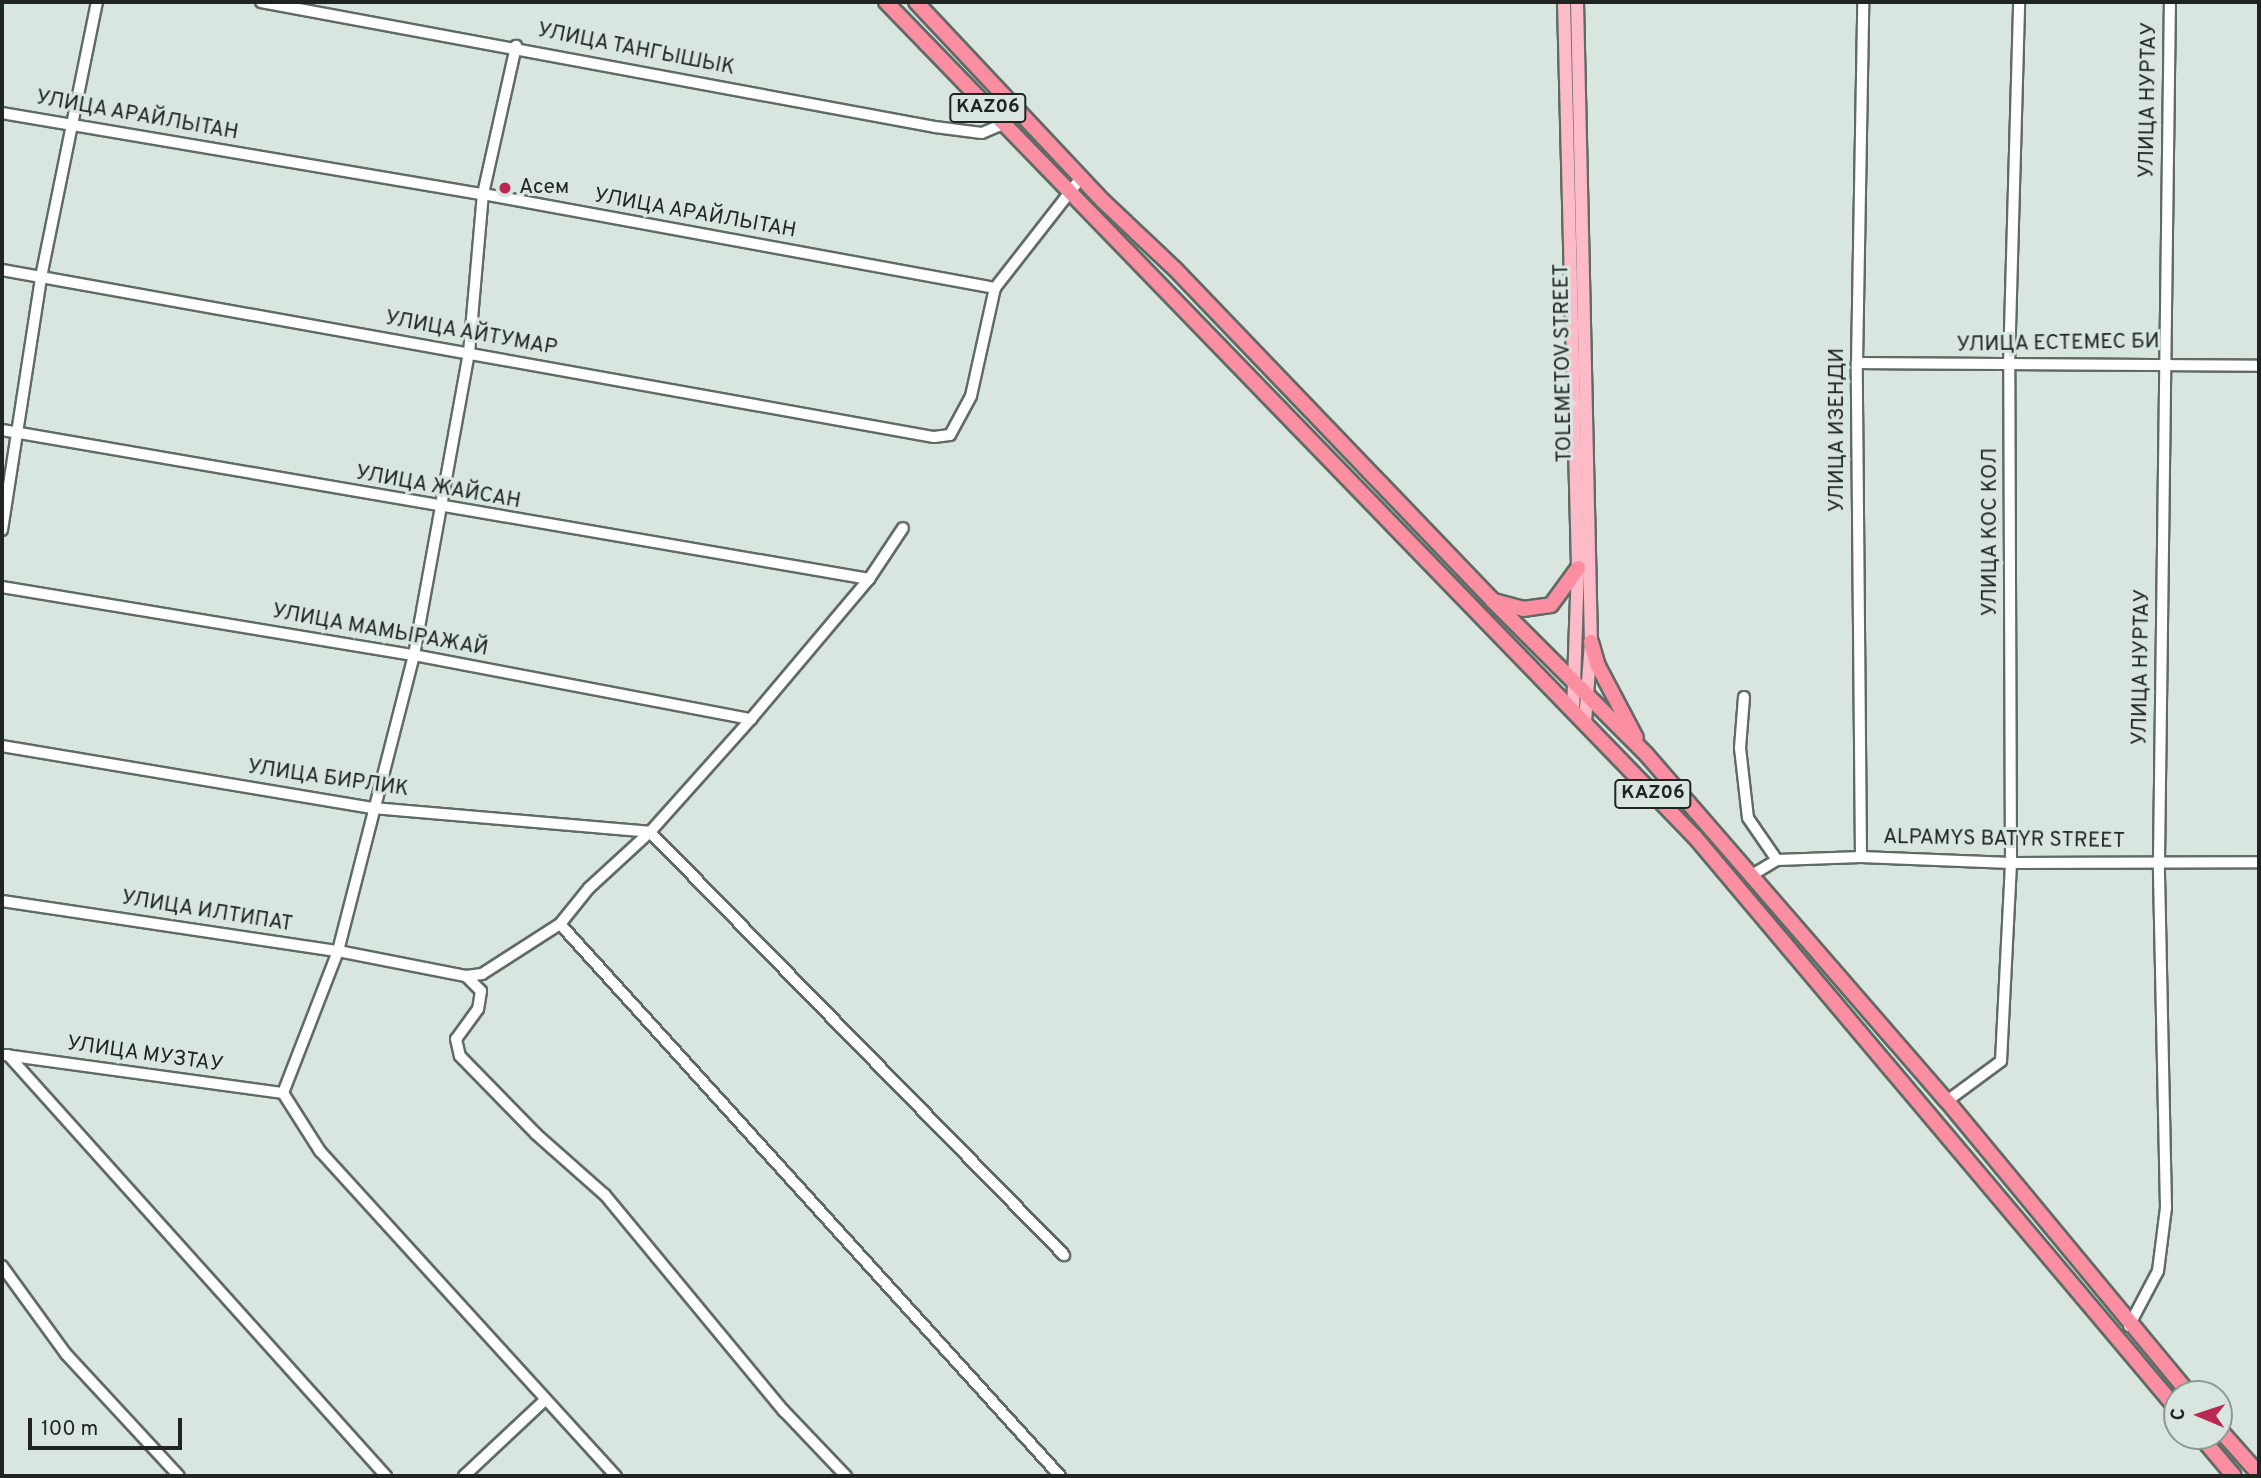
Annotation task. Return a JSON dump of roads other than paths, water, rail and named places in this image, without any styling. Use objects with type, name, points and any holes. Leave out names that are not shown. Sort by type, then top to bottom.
[{"type":"highway","name":"KАZ06","points":[[886,2],[1695,837],[2163,1392]]},
{"type":"highway","name":"KАZ06","points":[[915,2],[1081,178],[1646,754],[1947,1101],[2129,1326],[2177,1380]]},
{"type":"highway","points":[[1492,600],[1523,609],[1551,605],[1578,568]]},
{"type":"highway","points":[[1591,642],[1609,688],[1646,754]]},
{"type":"highway","points":[[2233,1445],[2259,1474]]},
{"type":"highway","points":[[2212,1450],[2234,1476]]},
{"type":"main road","name":"TOLEMETOV STREET","points":[[1564,2],[1578,568],[1573,711]]},
{"type":"main road","name":"TOLEMETOV STREET","points":[[1577,2],[1591,642],[1584,723]]},
{"type":"street","points":[[2,530],[41,277],[97,2]]},
{"type":"street","name":"УЛИЦА ТАНГЫШЫК","points":[[261,2],[516,46],[935,127],[982,132],[1003,124]]},
{"type":"street","name":"УЛИЦА ИЗЕНДИ","points":[[1861,857],[1857,363],[1863,2]]},
{"type":"street","name":"УЛИЦА КОС КОЛ","points":[[1947,1101],[2001,1061],[2011,863],[2009,366],[2019,2]]},
{"type":"street","name":"УЛИЦА НУРТАУ","points":[[2129,1326],[2158,1271],[2166,1208],[2159,860],[2170,2]]},
{"type":"street","points":[[516,46],[484,194],[469,353],[438,508],[414,655],[372,808],[338,951],[283,1093],[320,1151],[616,1476]]},
{"type":"street","name":"УЛИЦА АРАЙЛЫТАН","points":[[2,113],[484,194],[995,288]]},
{"type":"street","points":[[995,288],[1081,178]]},
{"type":"street","name":"УЛИЦА АЙТУМАР","points":[[2,270],[934,438],[950,435],[971,396],[995,288]]},
{"type":"street","name":"УЛИЦА ЕСТЕМЕС БИ","points":[[1857,363],[2009,366],[2165,362],[2259,366]]},
{"type":"street","name":"УЛИЦА ЖАЙСАН","points":[[2,430],[438,508],[869,579]]},
{"type":"street","points":[[466,976],[482,974],[560,924],[589,888],[650,832],[751,719],[869,579],[903,528]]},
{"type":"street","name":"УЛИЦА МАМЫРАЖАЙ","points":[[2,587],[414,655],[751,719]]},
{"type":"street","points":[[1744,697],[1740,748],[1748,818],[1777,860]]},
{"type":"street","name":"УЛИЦА БИРЛИК","points":[[2,746],[372,808],[650,832]]},
{"type":"street","points":[[650,832],[1064,1255]]},
{"type":"street","name":"ALPAMYS BATYR STREET","points":[[1752,875],[1777,860],[1861,857],[2011,863],[2159,860],[2259,862]]},
{"type":"street","name":"УЛИЦА ИЛТИПАТ","points":[[2,901],[338,951],[466,976]]},
{"type":"street","points":[[560,924],[1060,1476]]},
{"type":"street","points":[[466,976],[481,991],[478,1009],[456,1039],[460,1056],[536,1134],[605,1195],[784,1411],[846,1476]]},
{"type":"street","points":[[5,1055],[386,1476]]},
{"type":"street","name":"УЛИЦА МУЗТАУ","points":[[5,1055],[283,1093]]},
{"type":"street","points":[[2,1266],[65,1354],[179,1476]]},
{"type":"street","points":[[464,1476],[546,1399]]},
{"type":"place","name":"Асем","points":[[505,188]]}]
